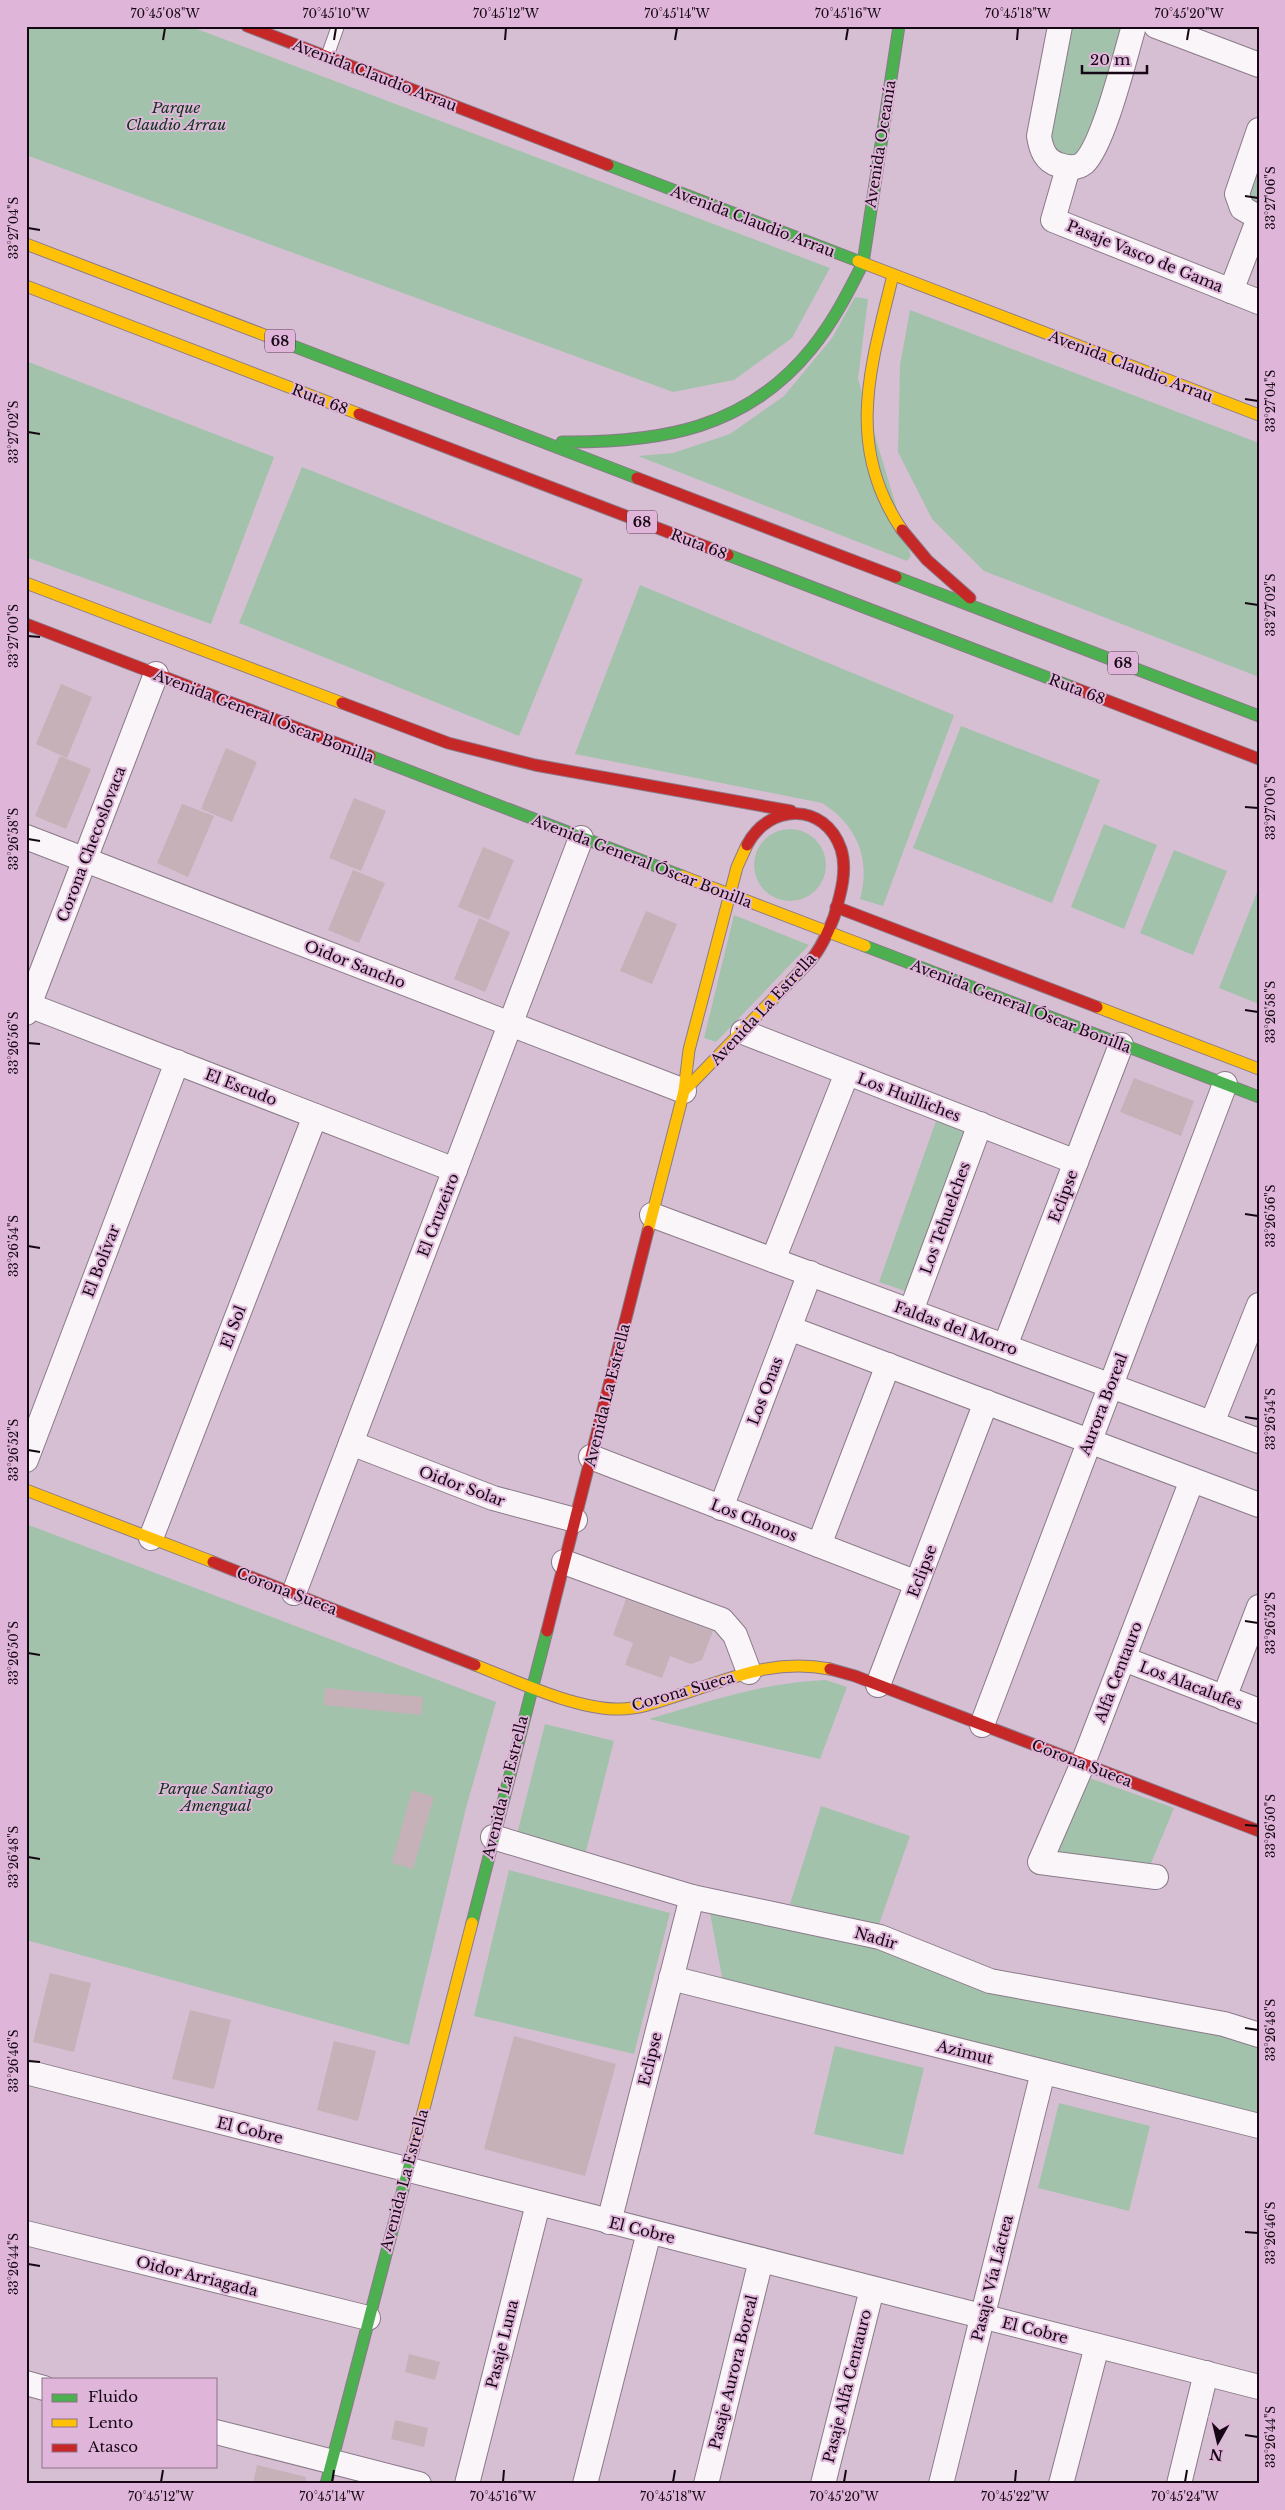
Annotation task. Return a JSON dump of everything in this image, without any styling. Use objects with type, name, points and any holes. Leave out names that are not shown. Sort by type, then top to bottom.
[{"type":"main road","name":"Avenida Claudio Arrau","points":[[247,26],[1259,415]]},
{"type":"main road","name":"Avenida Oceanía","points":[[863,263],[878,154],[899,26]]},
{"type":"main road","name":"68","points":[[26,244],[1259,716]]},
{"type":"main road","points":[[863,263],[868,279]]},
{"type":"main road","points":[[534,439],[600,443],[649,440],[697,428],[743,407],[783,378],[824,332],[851,290],[863,263]]},
{"type":"main road","points":[[893,275],[868,389],[866,430],[874,475],[886,506],[898,526],[935,567],[987,611]]},
{"type":"main road","name":"Ruta 68","points":[[26,286],[1259,759]]},
{"type":"main road","points":[[873,310],[873,360]]},
{"type":"main road","points":[[26,583],[456,745],[536,765],[793,812]]},
{"type":"main road","name":"Avenida General Óscar Bonilla","points":[[26,624],[1259,1097]]},
{"type":"main road","name":"Avenida La Estrella","points":[[329,2473],[575,1520],[684,1091],[689,1050],[740,860],[754,833],[775,817],[793,812],[809,816],[824,824],[839,846],[843,861],[836,907],[829,932],[813,958],[684,1091]]},
{"type":"main road","name":"Avenida General Óscar Bonilla","points":[[836,907],[1259,1069]]},
{"type":"main road","name":"Corona Sueca","points":[[26,1490],[531,1687],[595,1707],[621,1709],[654,1703],[749,1672],[786,1665],[822,1666],[878,1685],[1259,1831]]},
{"type":"street","points":[[1060,26],[1039,136],[1041,148],[1047,158],[1054,164],[1068,168],[1079,166],[1085,162],[1100,136],[1134,26]]},
{"type":"street","points":[[1156,26],[1259,65]]},
{"type":"street","name":"Pasaje Vasco de Gama","points":[[1231,291],[1259,218],[1242,208],[1237,194],[1259,130]]},
{"type":"street","name":"Pasaje Vasco de Gama","points":[[1068,168],[1053,220],[1259,302]]},
{"type":"street","name":"Corona Checoslovaca","points":[[27,1007],[156,674]]},
{"type":"street","name":"Oidor Sancho","points":[[26,838],[684,1091]]},
{"type":"street","name":"El Cruzeiro","points":[[294,1593],[582,838]]},
{"type":"street","name":"El Escudo","points":[[27,1007],[177,1062],[455,1170]]},
{"type":"street","name":"Los Huilliches","points":[[742,1032],[1076,1162]]},
{"type":"street","name":"Eclipse","points":[[1005,1346],[1121,1045]]},
{"type":"street","name":"El Bolívar","points":[[26,1460],[177,1062]]},
{"type":"street","points":[[773,1260],[847,1073]]},
{"type":"street","name":"Aurora Boreal","points":[[982,1725],[1224,1084]]},
{"type":"street","name":"El Sol","points":[[151,1538],[314,1116]]},
{"type":"street","name":"Los Tehuelches","points":[[911,1311],[980,1124]]},
{"type":"street","name":"Faldas del Morro","points":[[652,1215],[1259,1441]]},
{"type":"street","name":"Los Onas","points":[[721,1508],[810,1274]]},
{"type":"street","points":[[1212,1423],[1259,1305]]},
{"type":"street","points":[[789,1328],[1259,1505]]},
{"type":"street","points":[[819,1545],[888,1365]]},
{"type":"street","name":"Eclipse","points":[[878,1685],[986,1402]]},
{"type":"street","name":"Oidor Solar","points":[[351,1443],[493,1498],[575,1520]]},
{"type":"street","name":"Los Chonos","points":[[591,1457],[917,1583]]},
{"type":"street","name":"Alfa Centauro","points":[[1156,1877],[1040,1862],[1083,1763],[1192,1480]]},
{"type":"street","points":[[564,1562],[722,1620],[735,1635],[749,1672]]},
{"type":"street","points":[[1224,1698],[1259,1607]]},
{"type":"street","name":"Los Alacalufes","points":[[1124,1659],[1259,1711]]},
{"type":"street","name":"Nadir","points":[[493,1837],[692,1897],[880,1937],[990,1981],[1224,2024],[1259,2035]]},
{"type":"street","name":"Eclipse","points":[[609,2222],[692,1897]]},
{"type":"street","name":"Azimut","points":[[671,1978],[1259,2126]]},
{"type":"street","name":"El Cobre","points":[[26,2072],[406,2171],[1259,2387]]},
{"type":"street","name":"Pasaje Vía Láctea","points":[[941,2484],[1043,2072]]},
{"type":"street","name":"Pasaje Luna","points":[[467,2484],[538,2204]]},
{"type":"street","points":[[585,2484],[649,2232]]},
{"type":"street","name":"Oidor Arriagada","points":[[26,2233],[368,2318]]},
{"type":"street","name":"Pasaje Aurora Boreal","points":[[706,2484],[761,2260]]},
{"type":"street","name":"Pasaje Alfa Centauro","points":[[822,2484],[872,2288]]},
{"type":"street","points":[[1061,2484],[1097,2346]]},
{"type":"street","points":[[1179,2484],[1206,2373]]},
{"type":"street","points":[[26,2383],[42,2387]]},
{"type":"street","points":[[218,2433],[329,2473],[419,2484]]},
{"type":"lane","points":[[327,57],[338,26]]},
{"type":"green space","name":"Parque Claudio Arrau","points":[[26,26],[189,26],[830,268],[792,338],[734,380],[673,392],[26,155]]},
{"type":"green space","points":[[1066,26],[1125,26],[1081,158],[1056,160],[1046,119]]},
{"type":"green space","points":[[1259,159],[1259,209],[1246,194]]},
{"type":"green space","points":[[855,297],[868,299],[858,379],[911,556],[907,561],[638,456],[673,453],[730,434],[784,396],[832,338]]},
{"type":"green space","points":[[910,310],[1259,443],[1259,677],[984,571],[932,519],[898,452],[900,365]]},
{"type":"green space","points":[[26,361],[274,457],[211,624],[26,557]]},
{"type":"green space","points":[[302,467],[583,579],[519,736],[239,623]]},
{"type":"green space","points":[[640,585],[954,715],[883,906],[860,899],[864,870],[858,844],[844,822],[822,803],[575,754]]},
{"type":"green space","points":[[961,726],[1100,780],[1052,903],[913,848]]},
{"type":"green space","points":[[1104,824],[1157,845],[1124,929],[1071,907]]},
{"type":"green space","points":[[797,829],[816,839],[824,851],[826,865],[824,879],[816,891],[804,899],[783,901],[764,891],[756,879],[754,858],[764,839],[776,831]]},
{"type":"green space","points":[[1174,850],[1227,871],[1193,955],[1140,933]]},
{"type":"green space","points":[[1259,887],[1259,1004],[1219,988]]},
{"type":"green space","points":[[734,915],[809,945],[716,1042],[704,1038]]},
{"type":"green space","points":[[936,1121],[965,1131],[908,1292],[879,1282]]},
{"type":"green space","name":"Parque Santiago Amengual","points":[[26,1524],[496,1702],[466,1808],[409,2045],[26,1940]]},
{"type":"green space","points":[[826,1680],[847,1687],[820,1759],[649,1719],[758,1689]]},
{"type":"green space","points":[[545,1724],[614,1741],[585,1855],[516,1838]]},
{"type":"green space","points":[[1084,1776],[1174,1808],[1147,1873],[1048,1859]]},
{"type":"green space","points":[[821,1806],[910,1836],[878,1927],[790,1904]]},
{"type":"green space","points":[[509,1870],[670,1913],[634,2054],[474,2016]]},
{"type":"green space","points":[[710,1913],[875,1944],[1207,2031],[1259,2048],[1259,2118],[723,1982]]},
{"type":"green space","points":[[835,2046],[924,2068],[903,2155],[814,2134]]},
{"type":"green space","points":[[1059,2103],[1150,2126],[1129,2211],[1038,2188]]},
{"type":"building","points":[[61,684],[92,697],[67,758],[36,744]]},
{"type":"building","points":[[226,748],[257,762],[232,822],[201,809]]},
{"type":"building","points":[[60,756],[91,769],[66,829],[35,816]]},
{"type":"building","points":[[354,798],[386,811],[361,871],[329,858]]},
{"type":"building","points":[[182,804],[214,816],[188,877],[157,863]]},
{"type":"building","points":[[483,847],[514,860],[489,920],[458,907]]},
{"type":"building","points":[[353,870],[385,883],[359,943],[328,930]]},
{"type":"building","points":[[646,911],[677,924],[652,984],[620,971]]},
{"type":"building","points":[[479,918],[510,932],[485,992],[454,979]]},
{"type":"building","points":[[1134,1078],[1194,1101],[1181,1136],[1120,1112]]},
{"type":"building","points":[[626,1599],[713,1631],[702,1660],[691,1664],[670,1656],[662,1678],[625,1665],[633,1643],[613,1635]]},
{"type":"building","points":[[325,1688],[423,1697],[421,1715],[324,1705]]},
{"type":"building","points":[[412,1790],[434,1797],[413,1869],[392,1863]]},
{"type":"building","points":[[50,1973],[91,1983],[74,2052],[33,2042]]},
{"type":"building","points":[[190,2010],[231,2020],[214,2089],[172,2079]]},
{"type":"building","points":[[514,2036],[616,2064],[585,2176],[484,2149]]},
{"type":"building","points":[[334,2041],[376,2051],[358,2121],[317,2110]]},
{"type":"building","points":[[409,2354],[440,2362],[435,2380],[405,2372]]},
{"type":"building","points":[[395,2420],[428,2428],[424,2447],[391,2439]]},
{"type":"building","points":[[257,2465],[306,2477],[305,2484],[253,2484]]},
{"type":"traffic: fast","points":[[863,263],[899,26]]},
{"type":"traffic: fast","points":[[608,165],[858,261]]},
{"type":"traffic: fast","points":[[562,442],[598,442],[667,434],[699,426],[730,414],[759,397],[787,375],[820,338],[846,296],[863,263]]},
{"type":"traffic: fast","points":[[267,336],[637,478]]},
{"type":"traffic: fast","points":[[728,555],[1072,687]]},
{"type":"traffic: fast","points":[[896,577],[1259,716]]},
{"type":"traffic: fast","points":[[370,756],[682,876]]},
{"type":"traffic: fast","points":[[865,946],[1259,1097]]},
{"type":"traffic: fast","points":[[472,1923],[547,1631]]},
{"type":"traffic: fast","points":[[326,2484],[413,2151]]},
{"type":"traffic: slow","points":[[26,244],[267,336]]},
{"type":"traffic: slow","points":[[858,261],[1259,415]]},
{"type":"traffic: slow","points":[[893,275],[871,373],[868,436],[873,467],[884,498],[902,530]]},
{"type":"traffic: slow","points":[[26,286],[359,414]]},
{"type":"traffic: slow","points":[[26,583],[342,703]]},
{"type":"traffic: slow","points":[[648,1231],[684,1091],[689,1050],[737,867],[747,845]]},
{"type":"traffic: slow","points":[[682,876],[865,946]]},
{"type":"traffic: slow","points":[[684,1091],[810,961]]},
{"type":"traffic: slow","points":[[1097,1007],[1259,1069]]},
{"type":"traffic: slow","points":[[26,1490],[213,1562]]},
{"type":"traffic: slow","points":[[475,1665],[566,1700],[585,1705],[620,1709],[648,1705],[733,1677],[770,1668],[809,1666],[830,1669]]},
{"type":"traffic: slow","points":[[413,2151],[472,1923]]},
{"type":"traffic: jam","points":[[247,26],[608,165]]},
{"type":"traffic: jam","points":[[359,414],[728,555]]},
{"type":"traffic: jam","points":[[637,478],[896,577]]},
{"type":"traffic: jam","points":[[902,530],[927,560],[970,598]]},
{"type":"traffic: jam","points":[[26,624],[370,756]]},
{"type":"traffic: jam","points":[[1072,687],[1259,759]]},
{"type":"traffic: jam","points":[[342,703],[448,743],[535,765],[791,811]]},
{"type":"traffic: jam","points":[[747,845],[757,831],[769,821],[782,815],[810,816],[823,823],[833,834],[841,849],[844,866],[839,901],[827,934],[810,961]]},
{"type":"traffic: jam","points":[[836,907],[1097,1007]]},
{"type":"traffic: jam","points":[[547,1631],[648,1231]]},
{"type":"traffic: jam","points":[[213,1562],[475,1665]]},
{"type":"traffic: jam","points":[[830,1669],[855,1676],[1259,1831]]}]
